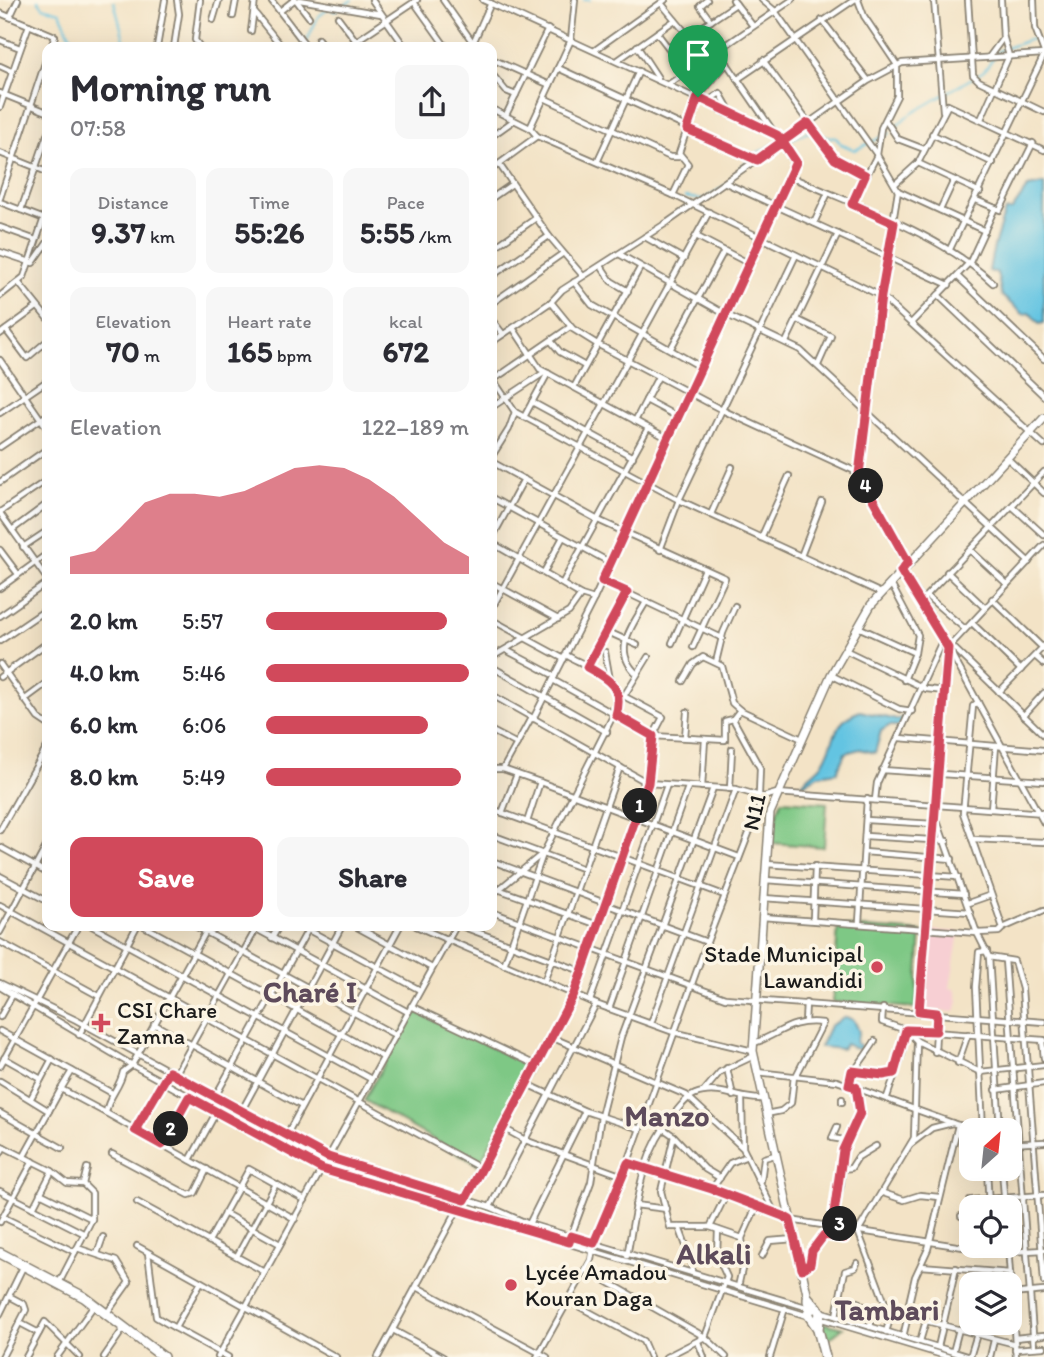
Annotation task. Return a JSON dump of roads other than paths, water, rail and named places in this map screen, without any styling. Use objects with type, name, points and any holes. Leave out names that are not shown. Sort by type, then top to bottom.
[{"type":"highway","points":[[0,1254],[59,1283],[107,1313],[124,1329]]},
{"type":"highway","points":[[0,1254],[93,1307],[160,1357]]},
{"type":"highway","points":[[808,1298],[825,1357]]},
{"type":"main road","name":"N11","points":[[808,1298],[765,1114],[753,1050],[768,822],[777,793],[831,675],[857,627],[881,593],[908,562],[1044,418]]},
{"type":"street","points":[[10,17],[18,0]]},
{"type":"street","points":[[158,42],[165,0]]},
{"type":"street","points":[[175,42],[179,14],[177,0]]},
{"type":"street","points":[[196,42],[199,0]]},
{"type":"street","points":[[214,20],[219,0]]},
{"type":"street","points":[[233,16],[236,0]]},
{"type":"street","points":[[251,31],[255,0]]},
{"type":"street","points":[[271,0],[303,42]]},
{"type":"street","points":[[280,11],[297,0],[381,14]]},
{"type":"street","points":[[297,0],[309,17]]},
{"type":"street","points":[[443,0],[471,42]]},
{"type":"street","points":[[483,0],[777,135]]},
{"type":"street","points":[[497,6],[501,0]]},
{"type":"street","points":[[530,128],[571,40],[575,0]]},
{"type":"street","points":[[707,0],[700,6],[711,21]]},
{"type":"street","points":[[762,0],[775,11],[877,155],[898,191],[881,296],[859,474],[908,562]]},
{"type":"street","points":[[669,84],[792,0]]},
{"type":"street","points":[[738,79],[793,39],[856,0],[897,65],[897,96],[881,128],[877,155],[852,204]]},
{"type":"street","points":[[934,0],[943,112]]},
{"type":"street","points":[[968,0],[973,75],[995,89],[1044,111]]},
{"type":"street","points":[[981,120],[1009,55],[1003,35],[1001,0]]},
{"type":"street","points":[[949,251],[976,200],[1044,54],[1035,28],[1034,0]]},
{"type":"street","points":[[372,1],[402,42]]},
{"type":"street","points":[[338,17],[356,41],[415,1],[443,42]]},
{"type":"street","points":[[594,50],[663,1],[706,57]]},
{"type":"street","points":[[690,35],[735,2],[753,26]]},
{"type":"street","points":[[476,42],[491,4]]},
{"type":"street","points":[[254,12],[278,41]]},
{"type":"street","points":[[0,13],[54,36],[52,42]]},
{"type":"street","points":[[618,61],[675,20]]},
{"type":"street","points":[[822,20],[868,81]]},
{"type":"street","points":[[0,107],[2,94],[29,26]]},
{"type":"street","points":[[506,116],[548,29]]},
{"type":"street","points":[[657,33],[687,72]]},
{"type":"street","points":[[989,57],[1003,35]]},
{"type":"street","points":[[318,38],[321,42]]},
{"type":"street","points":[[0,40],[20,48]]},
{"type":"street","points":[[637,46],[658,79]]},
{"type":"street","points":[[503,769],[545,697],[594,599],[699,366],[796,162],[717,49]]},
{"type":"street","points":[[497,338],[551,302],[574,282],[725,183],[868,81],[897,65],[973,57],[1044,54]]},
{"type":"street","points":[[763,60],[835,159],[865,175]]},
{"type":"street","points":[[497,61],[550,85]]},
{"type":"street","points":[[681,157],[681,142],[698,97],[727,63]]},
{"type":"street","points":[[0,66],[11,71]]},
{"type":"street","points":[[558,68],[757,160]]},
{"type":"street","points":[[598,160],[639,71]]},
{"type":"street","points":[[42,72],[0,200],[42,218]]},
{"type":"street","points":[[497,80],[506,91],[516,95]]},
{"type":"street","points":[[707,102],[720,93],[728,108],[726,113]]},
{"type":"street","points":[[2,94],[42,110]]},
{"type":"street","points":[[544,98],[670,157],[681,157],[688,164],[673,195]]},
{"type":"street","points":[[895,184],[918,163],[943,112],[950,105],[1044,150]]},
{"type":"street","points":[[497,112],[530,128],[537,136],[598,160],[693,204],[881,296],[1044,445]]},
{"type":"street","points":[[497,132],[513,121]]},
{"type":"street","points":[[886,121],[898,139],[924,149]]},
{"type":"street","points":[[932,134],[993,163]]},
{"type":"street","points":[[537,136],[499,164],[562,254],[583,276]]},
{"type":"street","points":[[976,200],[1001,209],[1033,144]]},
{"type":"street","points":[[21,210],[42,152]]},
{"type":"street","points":[[0,153],[42,170]]},
{"type":"street","points":[[918,163],[979,192]]},
{"type":"street","points":[[789,176],[894,223],[970,262],[993,283]]},
{"type":"street","points":[[940,210],[954,180]]},
{"type":"street","points":[[725,183],[949,285]]},
{"type":"street","points":[[497,194],[512,184]]},
{"type":"street","points":[[898,191],[985,231]]},
{"type":"street","points":[[814,223],[828,193]]},
{"type":"street","points":[[912,322],[970,262],[995,208]]},
{"type":"street","points":[[497,598],[709,212]]},
{"type":"street","points":[[497,245],[536,218]]},
{"type":"street","points":[[0,227],[36,240]]},
{"type":"street","points":[[0,296],[24,277],[42,227]]},
{"type":"street","points":[[786,342],[838,234]]},
{"type":"street","points":[[497,272],[549,236]]},
{"type":"street","points":[[696,236],[747,263]]},
{"type":"street","points":[[645,237],[684,259]]},
{"type":"street","points":[[671,348],[724,251]]},
{"type":"street","points":[[0,252],[29,263],[37,261],[42,252]]},
{"type":"street","points":[[497,300],[562,254]]},
{"type":"street","points":[[619,254],[725,314],[786,342],[818,365],[1029,562]]},
{"type":"street","points":[[660,550],[679,500],[796,255]]},
{"type":"street","points":[[601,266],[611,281],[628,291]]},
{"type":"street","points":[[574,387],[640,268]]},
{"type":"street","points":[[957,276],[1044,359]]},
{"type":"street","points":[[18,282],[42,312]]},
{"type":"street","points":[[574,282],[590,303],[612,318],[671,348],[699,366]]},
{"type":"street","points":[[939,295],[1044,396]]},
{"type":"street","points":[[551,302],[570,327],[597,344],[722,410],[859,474]]},
{"type":"street","points":[[0,334],[37,307]]},
{"type":"street","points":[[796,319],[831,337],[818,365]]},
{"type":"street","points":[[497,326],[503,334]]},
{"type":"street","points":[[497,376],[570,327]]},
{"type":"street","points":[[513,328],[540,369],[667,438]]},
{"type":"street","points":[[6,330],[27,358],[42,345]]},
{"type":"street","points":[[551,341],[562,354],[585,366]]},
{"type":"street","points":[[0,360],[41,419],[0,447]]},
{"type":"street","points":[[497,403],[547,372]]},
{"type":"street","points":[[524,416],[547,372]]},
{"type":"street","points":[[635,421],[658,377]]},
{"type":"street","points":[[1,411],[42,385]]},
{"type":"street","points":[[497,385],[515,412],[581,448],[679,500],[881,593]]},
{"type":"street","points":[[646,400],[676,416]]},
{"type":"street","points":[[532,402],[633,457]]},
{"type":"street","points":[[497,446],[515,412]]},
{"type":"street","points":[[563,582],[648,428]]},
{"type":"street","points":[[0,482],[42,453]]},
{"type":"street","points":[[1007,458],[1044,493]]},
{"type":"street","points":[[497,465],[624,533],[725,578],[693,648]]},
{"type":"street","points":[[711,514],[732,467]]},
{"type":"street","points":[[922,600],[928,597],[947,572],[1044,472]]},
{"type":"street","points":[[761,538],[789,475]]},
{"type":"street","points":[[497,531],[524,479]]},
{"type":"street","points":[[42,483],[0,512],[42,573]]},
{"type":"street","points":[[497,501],[611,563]]},
{"type":"street","points":[[800,557],[822,502]]},
{"type":"street","points":[[1012,506],[1044,535]]},
{"type":"street","points":[[12,530],[42,508]]},
{"type":"street","points":[[23,547],[42,534]]},
{"type":"street","points":[[544,572],[563,537]]},
{"type":"street","points":[[497,544],[563,582],[580,595],[594,599]]},
{"type":"street","points":[[919,1011],[928,928],[927,892],[949,647],[1044,545]]},
{"type":"street","points":[[0,550],[18,575]]},
{"type":"street","points":[[970,551],[1007,584]]},
{"type":"street","points":[[0,587],[42,557]]},
{"type":"street","points":[[671,643],[705,569]]},
{"type":"street","points":[[901,571],[922,600],[949,647],[1041,813],[1044,823]]},
{"type":"street","points":[[947,572],[984,607]]},
{"type":"street","points":[[602,581],[722,638]]},
{"type":"street","points":[[891,583],[918,635],[915,653],[904,680]]},
{"type":"street","points":[[0,616],[42,585]]},
{"type":"street","points":[[497,586],[558,619]]},
{"type":"street","points":[[587,667],[627,592]]},
{"type":"street","points":[[497,654],[558,619],[575,606],[580,595]]},
{"type":"street","points":[[928,597],[965,629]]},
{"type":"street","points":[[992,599],[1043,648],[999,692]]},
{"type":"street","points":[[637,674],[625,659],[622,646],[646,602]]},
{"type":"street","points":[[716,662],[735,606]]},
{"type":"street","points":[[0,641],[42,612]]},
{"type":"street","points":[[378,1357],[482,1169],[574,994],[648,783],[653,736],[663,717],[621,694],[610,680],[497,623]]},
{"type":"street","points":[[972,623],[1021,670]]},
{"type":"street","points":[[857,627],[915,653]]},
{"type":"street","points":[[606,631],[636,645]]},
{"type":"street","points":[[875,800],[876,784],[943,639]]},
{"type":"street","points":[[949,647],[1044,735]]},
{"type":"street","points":[[0,677],[42,648]]},
{"type":"street","points":[[505,649],[653,736],[725,740],[725,721],[733,719],[740,710]]},
{"type":"street","points":[[844,650],[904,680],[945,691]]},
{"type":"street","points":[[606,652],[610,680]]},
{"type":"street","points":[[1035,656],[1044,664]]},
{"type":"street","points":[[504,965],[553,832],[616,715],[621,694],[648,657]]},
{"type":"street","points":[[683,681],[700,658],[716,662],[722,666],[728,679],[732,703],[740,710],[803,740]]},
{"type":"street","points":[[0,664],[24,700],[42,719]]},
{"type":"street","points":[[497,670],[607,732]]},
{"type":"street","points":[[831,675],[900,709],[912,711]]},
{"type":"street","points":[[24,700],[42,687]]},
{"type":"street","points":[[1023,716],[1044,693]]},
{"type":"street","points":[[497,698],[648,783],[733,789],[761,796],[777,793],[1041,813]]},
{"type":"street","points":[[978,702],[973,706],[963,807],[1003,928]]},
{"type":"street","points":[[685,737],[687,712]]},
{"type":"street","points":[[538,1355],[587,1270],[594,1243],[628,1163],[673,1032],[761,796],[760,768],[733,719]]},
{"type":"street","points":[[497,734],[517,744]]},
{"type":"street","points":[[899,738],[1044,750]]},
{"type":"street","points":[[702,787],[705,739]]},
{"type":"street","points":[[991,809],[996,746]]},
{"type":"street","points":[[650,1023],[733,789],[732,749]]},
{"type":"street","points":[[0,830],[42,756]]},
{"type":"street","points":[[544,982],[620,767]]},
{"type":"street","points":[[497,769],[573,794],[739,857]]},
{"type":"street","points":[[883,769],[1044,781]]},
{"type":"street","points":[[502,813],[517,774]]},
{"type":"street","points":[[527,822],[540,782]]},
{"type":"street","points":[[590,1001],[667,785]]},
{"type":"street","points":[[609,1009],[688,787]]},
{"type":"street","points":[[569,1242],[589,1190],[613,1064],[713,788]]},
{"type":"street","points":[[859,922],[867,799]]},
{"type":"street","points":[[497,811],[724,895]]},
{"type":"street","points":[[935,815],[947,841],[977,933],[989,957],[999,1118]]},
{"type":"street","points":[[866,820],[934,824]]},
{"type":"street","points":[[865,836],[947,841]]},
{"type":"street","points":[[497,837],[584,869]]},
{"type":"street","points":[[972,839],[1044,842]]},
{"type":"street","points":[[0,846],[42,870]]},
{"type":"street","points":[[864,852],[952,859]]},
{"type":"street","points":[[498,890],[543,854]]},
{"type":"street","points":[[0,932],[42,855]]},
{"type":"street","points":[[497,863],[707,942]]},
{"type":"street","points":[[765,864],[958,877]]},
{"type":"street","points":[[813,919],[815,866]]},
{"type":"street","points":[[0,876],[42,898]]},
{"type":"street","points":[[764,880],[964,894]]},
{"type":"street","points":[[498,890],[598,925]]},
{"type":"street","points":[[968,903],[991,895]]},
{"type":"street","points":[[762,898],[970,912]]},
{"type":"street","points":[[0,905],[42,928]]},
{"type":"street","points":[[761,917],[859,922],[977,933],[999,932],[1044,910]]},
{"type":"street","points":[[497,914],[719,997],[1044,1022]]},
{"type":"street","points":[[47,931],[482,1169]]},
{"type":"street","points":[[0,1066],[75,931]]},
{"type":"street","points":[[101,931],[371,1079]]},
{"type":"street","points":[[79,1035],[134,931]]},
{"type":"street","points":[[153,931],[383,1057]]},
{"type":"street","points":[[176,1075],[244,952],[252,931]]},
{"type":"street","points":[[261,931],[408,1012]]},
{"type":"street","points":[[272,938],[276,931]]},
{"type":"street","points":[[215,1097],[307,931]]},
{"type":"street","points":[[314,931],[420,990]]},
{"type":"street","points":[[241,1112],[339,931]]},
{"type":"street","points":[[364,931],[432,968]]},
{"type":"street","points":[[286,1136],[397,931]]},
{"type":"street","points":[[426,931],[609,1009],[673,1032],[753,1050]]},
{"type":"street","points":[[219,1355],[453,931]]},
{"type":"street","points":[[475,931],[581,971]]},
{"type":"street","points":[[106,1113],[112,1093],[121,1082],[123,1072],[132,1065],[206,932],[395,1035]]},
{"type":"street","points":[[0,942],[99,996]]},
{"type":"street","points":[[983,1118],[977,1035],[976,958],[979,952],[987,951]]},
{"type":"street","points":[[989,957],[1014,961],[1023,989],[1044,1282]]},
{"type":"street","points":[[1005,960],[1017,1118]]},
{"type":"street","points":[[0,985],[34,1004],[79,1035],[322,1169],[593,1250],[692,1273],[785,1309],[836,1317],[920,1341],[951,1354]]},
{"type":"street","points":[[0,985],[13,994],[84,1025],[328,1157],[490,1207],[529,1224],[594,1243],[626,1256],[724,1286],[738,1287],[788,1301],[847,1327],[970,1357],[976,1335]]},
{"type":"street","points":[[0,1017],[13,994]]},
{"type":"street","points":[[805,1021],[806,1003]]},
{"type":"street","points":[[490,1207],[596,1004]]},
{"type":"street","points":[[411,1006],[536,1065]]},
{"type":"street","points":[[883,1008],[882,1022],[906,1030],[1043,1040],[1044,1058]]},
{"type":"street","points":[[934,1052],[937,1013]]},
{"type":"street","points":[[704,1091],[708,1083],[783,1027],[805,1021],[823,1023],[795,1076],[791,1103],[777,1113],[765,1114]]},
{"type":"street","points":[[154,1024],[302,1106]]},
{"type":"street","points":[[906,1030],[934,1052],[980,1072],[1044,1065]]},
{"type":"street","points":[[887,1097],[906,1030]]},
{"type":"street","points":[[0,1031],[112,1093]]},
{"type":"street","points":[[958,1063],[968,1034]]},
{"type":"street","points":[[551,1037],[656,1081],[687,1097],[713,1117],[743,1148],[774,1212]]},
{"type":"street","points":[[849,1085],[852,1071],[864,1059],[874,1041]]},
{"type":"street","points":[[858,1231],[910,1146],[915,1131],[913,1106],[917,1041]]},
{"type":"street","points":[[4,1058],[41,1079]]},
{"type":"street","points":[[31,1098],[52,1059]]},
{"type":"street","points":[[727,1069],[733,1096]]},
{"type":"street","points":[[23,1156],[72,1071]]},
{"type":"street","points":[[756,1071],[849,1085],[959,1125]]},
{"type":"street","points":[[852,1071],[883,1075],[894,1073]]},
{"type":"street","points":[[135,1130],[169,1072]]},
{"type":"street","points":[[0,1081],[49,1111]]},
{"type":"street","points":[[996,1090],[1044,1083]]},
{"type":"street","points":[[527,1084],[585,1111],[640,1129]]},
{"type":"street","points":[[843,1150],[860,1113],[856,1087]]},
{"type":"street","points":[[61,1089],[295,1219]]},
{"type":"street","points":[[626,1256],[644,1167],[661,1127],[687,1097],[704,1091],[742,1099],[762,1099]]},
{"type":"street","points":[[162,1145],[189,1097]]},
{"type":"street","points":[[742,1099],[743,1148]]},
{"type":"street","points":[[190,1160],[217,1111]]},
{"type":"street","points":[[529,1224],[561,1154],[585,1111]]},
{"type":"street","points":[[0,1114],[62,1148]]},
{"type":"street","points":[[910,1146],[932,1128],[956,1124]]},
{"type":"street","points":[[904,1337],[915,1277],[930,1241],[956,1124]]},
{"type":"street","points":[[661,1127],[674,1136],[705,1169],[720,1178]]},
{"type":"street","points":[[837,1127],[832,1138],[844,1140],[834,1213],[840,1221],[840,1228]]},
{"type":"street","points":[[503,1128],[525,1140],[623,1176]]},
{"type":"street","points":[[674,1136],[661,1194],[668,1209],[670,1227],[710,1227],[741,1238]]},
{"type":"street","points":[[1022,1142],[1044,1142]]},
{"type":"street","points":[[0,1154],[2,1146],[52,1171],[67,1183],[83,1185],[94,1198],[92,1219],[59,1283]]},
{"type":"street","points":[[842,1169],[851,1168],[858,1157],[876,1146]]},
{"type":"street","points":[[112,1154],[189,1195],[195,1193],[207,1169]]},
{"type":"street","points":[[760,1182],[764,1158],[775,1155]]},
{"type":"street","points":[[712,1189],[730,1163],[747,1156]]},
{"type":"street","points":[[33,1161],[2,1220],[76,1250],[97,1254],[117,1263],[129,1282],[107,1313]]},
{"type":"street","points":[[628,1163],[712,1189],[790,1220],[959,1244]]},
{"type":"street","points":[[83,1185],[86,1168]]},
{"type":"street","points":[[209,1241],[249,1169],[305,1200]]},
{"type":"street","points":[[33,1208],[52,1171]]},
{"type":"street","points":[[237,1256],[276,1184]]},
{"type":"street","points":[[0,1191],[85,1234]]},
{"type":"street","points":[[40,1193],[92,1219]]},
{"type":"street","points":[[883,1193],[904,1200],[920,1195],[939,1197]]},
{"type":"street","points":[[710,1227],[726,1195]]},
{"type":"street","points":[[1022,1196],[1044,1195]]},
{"type":"street","points":[[137,1202],[265,1272]]},
{"type":"street","points":[[635,1205],[668,1209]]},
{"type":"street","points":[[738,1287],[744,1261],[741,1238],[757,1205]]},
{"type":"street","points":[[1022,1205],[1034,1347]]},
{"type":"street","points":[[224,1213],[280,1244]]},
{"type":"street","points":[[679,1227],[691,1259],[692,1273]]},
{"type":"street","points":[[802,1269],[810,1264],[812,1251],[824,1235],[844,1238],[848,1229]]},
{"type":"street","points":[[666,1357],[705,1337],[727,1275],[717,1255],[718,1230]]},
{"type":"street","points":[[858,1231],[890,1312],[886,1332]]},
{"type":"street","points":[[97,1254],[103,1237]]},
{"type":"street","points":[[762,1256],[770,1241],[794,1239]]},
{"type":"street","points":[[137,1246],[336,1357]]},
{"type":"street","points":[[1022,1250],[1043,1250]]},
{"type":"street","points":[[148,1252],[156,1317],[219,1355],[228,1357]]},
{"type":"street","points":[[836,1317],[845,1272],[855,1268],[857,1263]]},
{"type":"street","points":[[921,1266],[999,1272]]},
{"type":"street","points":[[1,1310],[23,1268]]},
{"type":"street","points":[[938,1347],[956,1268]]},
{"type":"street","points":[[587,1270],[705,1337],[726,1357]]},
{"type":"street","points":[[175,1328],[201,1282]]},
{"type":"street","points":[[417,1287],[538,1355],[547,1357]]},
{"type":"street","points":[[1022,1293],[1044,1292]]},
{"type":"street","points":[[2,1357],[26,1307],[9,1296]]},
{"type":"street","points":[[840,1297],[874,1310],[959,1329],[951,1354]]},
{"type":"street","points":[[569,1301],[643,1341],[650,1357]]},
{"type":"street","points":[[770,1357],[788,1301]]},
{"type":"street","points":[[847,1327],[852,1322],[858,1302]]},
{"type":"street","points":[[57,1357],[93,1307]]},
{"type":"street","points":[[870,1327],[874,1310]]},
{"type":"street","points":[[920,1341],[926,1321]]},
{"type":"street","points":[[26,1357],[45,1322],[80,1357]]},
{"type":"street","points":[[20,1323],[39,1333]]},
{"type":"street","points":[[112,1357],[105,1355],[124,1329]]},
{"type":"street","points":[[393,1330],[443,1357]]},
{"type":"street","points":[[979,1335],[994,1340],[1044,1347]]},
{"type":"street","points":[[1014,1335],[1016,1357]]},
{"type":"street","points":[[1015,1343],[1044,1335]]},
{"type":"street","points":[[990,1357],[994,1340]]},
{"type":"street","points":[[698,1342],[704,1357]]},
{"type":"water","points":[[1044,184],[1044,323],[1039,324],[1030,313],[1023,314],[1002,296],[997,273],[989,271],[1005,211],[1012,210],[1028,187]]},
{"type":"water","points":[[860,711],[897,720],[907,715],[899,726],[889,726],[881,731],[875,753],[860,749],[845,753],[837,772],[818,775],[797,788],[822,764],[839,727]]},
{"type":"water","points":[[846,1017],[854,1020],[859,1031],[856,1043],[861,1046],[859,1050],[845,1044],[842,1049],[820,1047],[830,1026]]},
{"type":"waterway","points":[[38,0],[43,7],[60,12],[70,35],[83,42]]},
{"type":"waterway","points":[[343,6],[352,0]]},
{"type":"waterway","points":[[558,0],[563,0]]},
{"type":"waterway","points":[[584,0],[590,0]]},
{"type":"waterway","points":[[114,2],[125,42]]},
{"type":"waterway","points":[[306,42],[318,17],[329,8],[334,11],[338,9]]},
{"type":"waterway","points":[[894,129],[906,117],[984,71],[998,51],[1034,38]]},
{"type":"waterway","points":[[100,42],[107,42]]},
{"type":"waterway","points":[[788,140],[808,132],[815,134]]},
{"type":"waterway","points":[[821,135],[836,138],[841,144],[855,150],[890,133]]},
{"type":"waterway","points":[[753,155],[779,142]]},
{"type":"waterway","points":[[741,168],[749,159]]},
{"type":"waterway","points":[[686,197],[704,200],[726,185]]},
{"type":"place","name":"Stade Municipal Lawandidi","points":[[877,967]]},
{"type":"place","name":"CSI Chare Zamna","points":[[101,1023]]},
{"type":"place","name":"Lycée Amadou Kouran Daga","points":[[511,1285]]},
{"type":"district","name":"Charé I","points":[[310,991]]},
{"type":"district","name":"Manzo","points":[[667,1115]]},
{"type":"district","name":"Alkali","points":[[714,1253]]},
{"type":"district","name":"Tambari","points":[[887,1309]]}]
